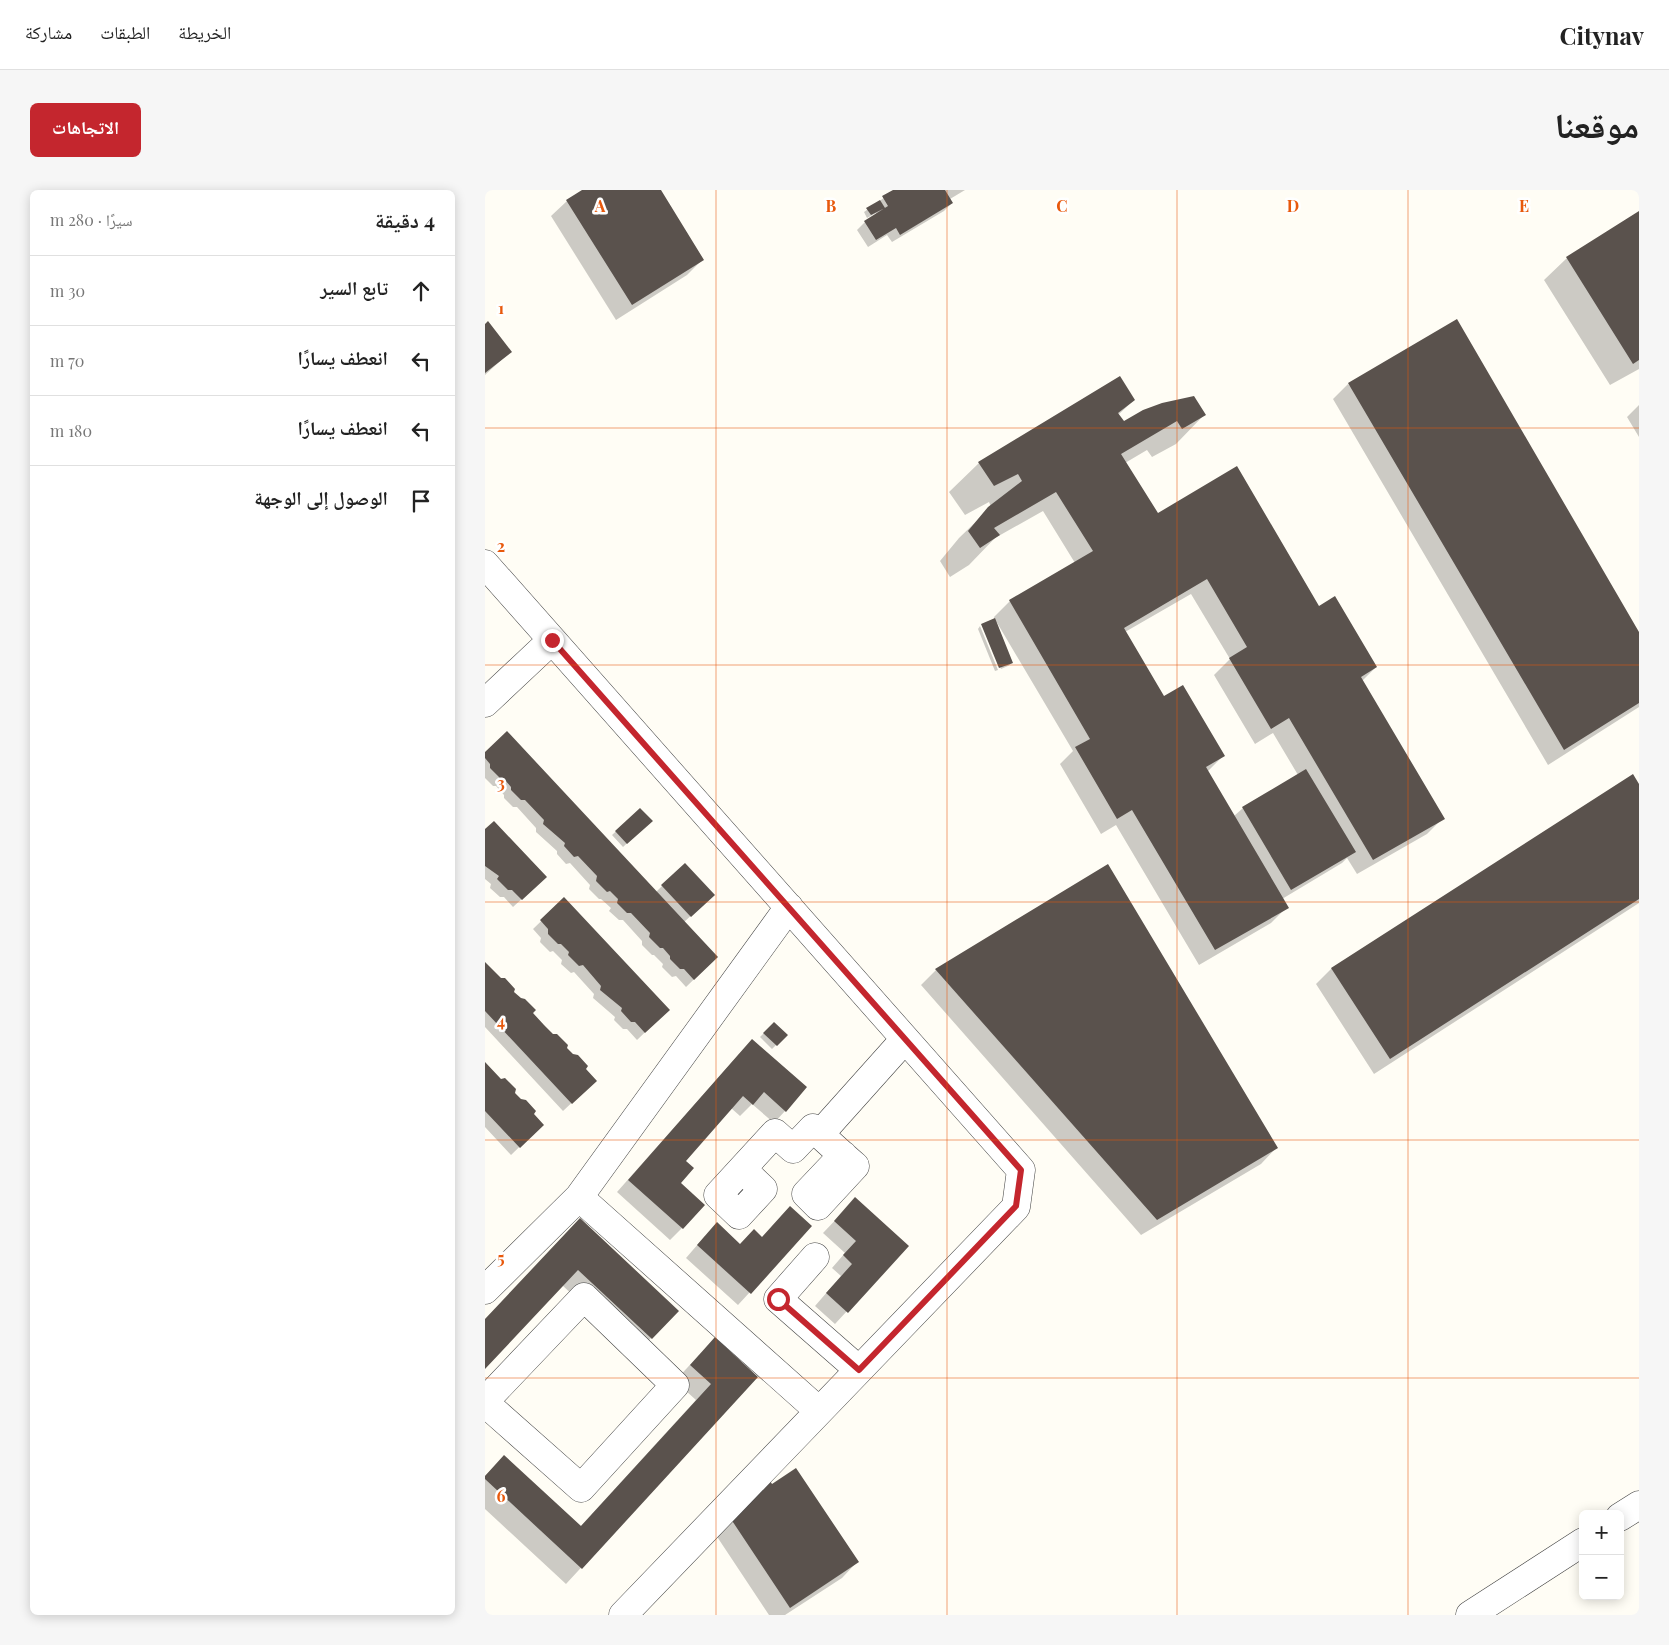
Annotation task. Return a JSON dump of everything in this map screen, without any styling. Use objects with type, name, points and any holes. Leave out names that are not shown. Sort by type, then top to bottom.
[{"type":"street","points":[[485,564],[1021,1170],[1016,1206],[623,1615]]},
{"type":"street","points":[[485,703],[552,640]]},
{"type":"street","points":[[485,1290],[579,1197],[789,908]]},
{"type":"street","points":[[820,1134],[905,1039]]},
{"type":"street","points":[[742,1169],[775,1133],[793,1149],[813,1128],[843,1155]]},
{"type":"street","points":[[579,1197],[819,1411]]},
{"type":"street","points":[[815,1257],[778,1299],[859,1370]]},
{"type":"street","points":[[584,1297],[675,1385],[581,1488],[485,1402],[584,1297]]},
{"type":"street","points":[[1624,1514],[1639,1505]]},
{"type":"street","points":[[1470,1615],[1579,1545]]},
{"type":"building","points":[[582,190],[661,190],[704,260],[632,305],[566,200]]},
{"type":"building","points":[[893,190],[945,190],[953,203],[900,235],[896,228],[876,240],[864,221],[888,206],[882,196]]},
{"type":"building","points":[[880,200],[885,208],[871,215],[866,208]]},
{"type":"building","points":[[1639,211],[1639,360],[1633,364],[1566,257]]},
{"type":"building","points":[[1457,319],[1639,632],[1639,703],[1564,750],[1348,383]]},
{"type":"building","points":[[488,321],[512,352],[485,373],[485,324]]},
{"type":"building","points":[[1120,376],[1135,400],[1118,413],[1124,421],[1143,410],[1162,403],[1194,396],[1206,415],[1182,429],[1177,421],[1121,454],[1158,513],[1237,466],[1319,606],[1335,596],[1377,667],[1361,677],[1445,819],[1373,860],[1289,718],[1271,729],[1229,658],[1247,647],[1207,579],[1124,628],[1164,696],[1183,685],[1225,756],[1206,767],[1289,908],[1215,950],[1132,810],[1117,819],[1075,747],[1090,739],[1009,600],[1093,551],[1056,492],[994,528],[1000,535],[980,548],[968,531],[988,507],[1022,481],[1018,474],[994,486],[978,462]]},
{"type":"building","points":[[995,618],[1013,663],[999,668],[981,624]]},
{"type":"building","points":[[507,731],[718,957],[694,980],[684,969],[680,969],[670,959],[670,956],[663,948],[660,948],[649,937],[650,933],[631,913],[627,913],[617,903],[618,899],[610,891],[607,892],[596,881],[597,876],[578,856],[574,857],[564,846],[565,843],[543,824],[544,820],[525,800],[521,800],[504,779],[501,779],[490,768],[490,764],[485,758],[485,752]]},
{"type":"building","points":[[1306,769],[1356,852],[1291,890],[1242,807]]},
{"type":"building","points":[[1633,774],[1639,784],[1639,899],[1390,1059],[1331,968]]},
{"type":"building","points":[[640,808],[653,821],[627,844],[615,831]]},
{"type":"building","points":[[494,821],[547,877],[522,900],[497,879],[499,876],[485,866],[485,829]]},
{"type":"building","points":[[685,863],[715,895],[691,917],[661,885]]},
{"type":"building","points":[[1108,864],[1278,1148],[1157,1220],[935,969]]},
{"type":"building","points":[[564,897],[670,1010],[645,1033],[635,1022],[631,1022],[621,1011],[622,1008],[600,990],[601,986],[583,965],[579,966],[568,955],[569,952],[548,934],[548,929],[540,920]]},
{"type":"building","points":[[485,962],[501,978],[505,978],[515,989],[514,992],[525,999],[536,1010],[533,1013],[544,1025],[553,1034],[557,1034],[568,1045],[567,1048],[573,1054],[578,1055],[588,1066],[586,1069],[597,1081],[572,1104],[485,1011]]},
{"type":"building","points":[[774,1022],[788,1035],[777,1046],[763,1033]]},
{"type":"building","points":[[752,1039],[807,1087],[786,1112],[764,1092],[753,1105],[743,1096],[686,1161],[694,1168],[681,1183],[705,1205],[683,1229],[628,1180]]},
{"type":"building","points":[[485,1062],[501,1079],[505,1078],[516,1089],[515,1093],[521,1099],[526,1100],[536,1111],[534,1114],[544,1125],[520,1148],[485,1111]]},
{"type":"building","points":[[855,1197],[909,1246],[848,1313],[826,1293],[852,1264],[843,1255],[856,1241],[834,1221]]},
{"type":"building","points":[[790,1206],[812,1226],[751,1294],[697,1245],[717,1222],[740,1244],[754,1229],[762,1237]]},
{"type":"building","points":[[580,1218],[679,1311],[652,1339],[578,1270],[485,1369],[485,1319]]},
{"type":"building","points":[[715,1337],[758,1377],[582,1569],[485,1479],[485,1476],[504,1455],[581,1526],[711,1384],[690,1365]]},
{"type":"building","points":[[762,1468],[772,1484],[796,1468],[859,1562],[790,1608],[717,1498]]},
{"type":"route","points":[[552,640],[1021,1170],[1016,1206],[859,1370],[778,1299]]}]
